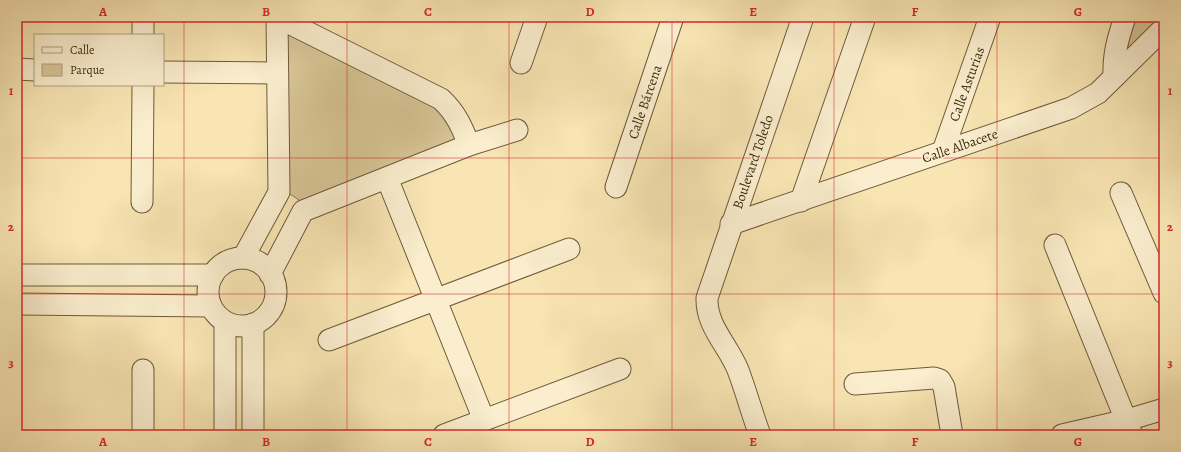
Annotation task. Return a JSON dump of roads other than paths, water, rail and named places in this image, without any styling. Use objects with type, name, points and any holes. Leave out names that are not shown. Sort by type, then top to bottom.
[{"type":"street","points":[[143,17],[143,34]]},
{"type":"street","points":[[243,258],[279,192],[277,17],[441,99],[451,108],[459,119],[469,145]]},
{"type":"street","points":[[521,63],[537,17]]},
{"type":"street","name":"Calle Bárcena","points":[[616,186],[674,17]]},
{"type":"street","name":"Boulevard Toledo","points":[[760,435],[732,356],[709,319],[706,308],[707,298],[731,224],[803,17]]},
{"type":"street","points":[[801,201],[865,17]]},
{"type":"street","name":"Calle Asturias","points":[[943,151],[990,17]]},
{"type":"street","points":[[1114,77],[1115,48],[1125,17]]},
{"type":"street","name":"Calle Albacete","points":[[731,224],[1071,108],[1098,92],[1164,28]]},
{"type":"street","points":[[17,69],[34,70]]},
{"type":"street","points":[[164,72],[277,73]]},
{"type":"street","points":[[142,202],[143,86]]},
{"type":"street","points":[[270,274],[303,211],[469,145],[517,130]]},
{"type":"street","points":[[387,178],[484,420]]},
{"type":"street","points":[[279,192],[303,211]]},
{"type":"street","points":[[1121,194],[1164,293]]},
{"type":"street","points":[[1055,245],[1130,428]]},
{"type":"street","points":[[329,340],[569,249]]},
{"type":"street","points":[[243,258],[254,260],[263,266],[270,274],[276,293],[274,303],[262,320],[253,324],[239,326],[225,322],[219,318],[211,306],[208,290],[213,275],[226,262],[243,258]]},
{"type":"street","points":[[17,275],[213,275]]},
{"type":"street","points":[[17,304],[211,306]]},
{"type":"street","points":[[225,322],[225,435]]},
{"type":"street","points":[[253,324],[253,435]]},
{"type":"street","points":[[444,435],[620,369]]},
{"type":"street","points":[[143,370],[143,435]]},
{"type":"street","points":[[855,384],[934,378],[940,380],[944,387],[952,435]]},
{"type":"street","points":[[1062,435],[1130,428],[1164,409]]}]
